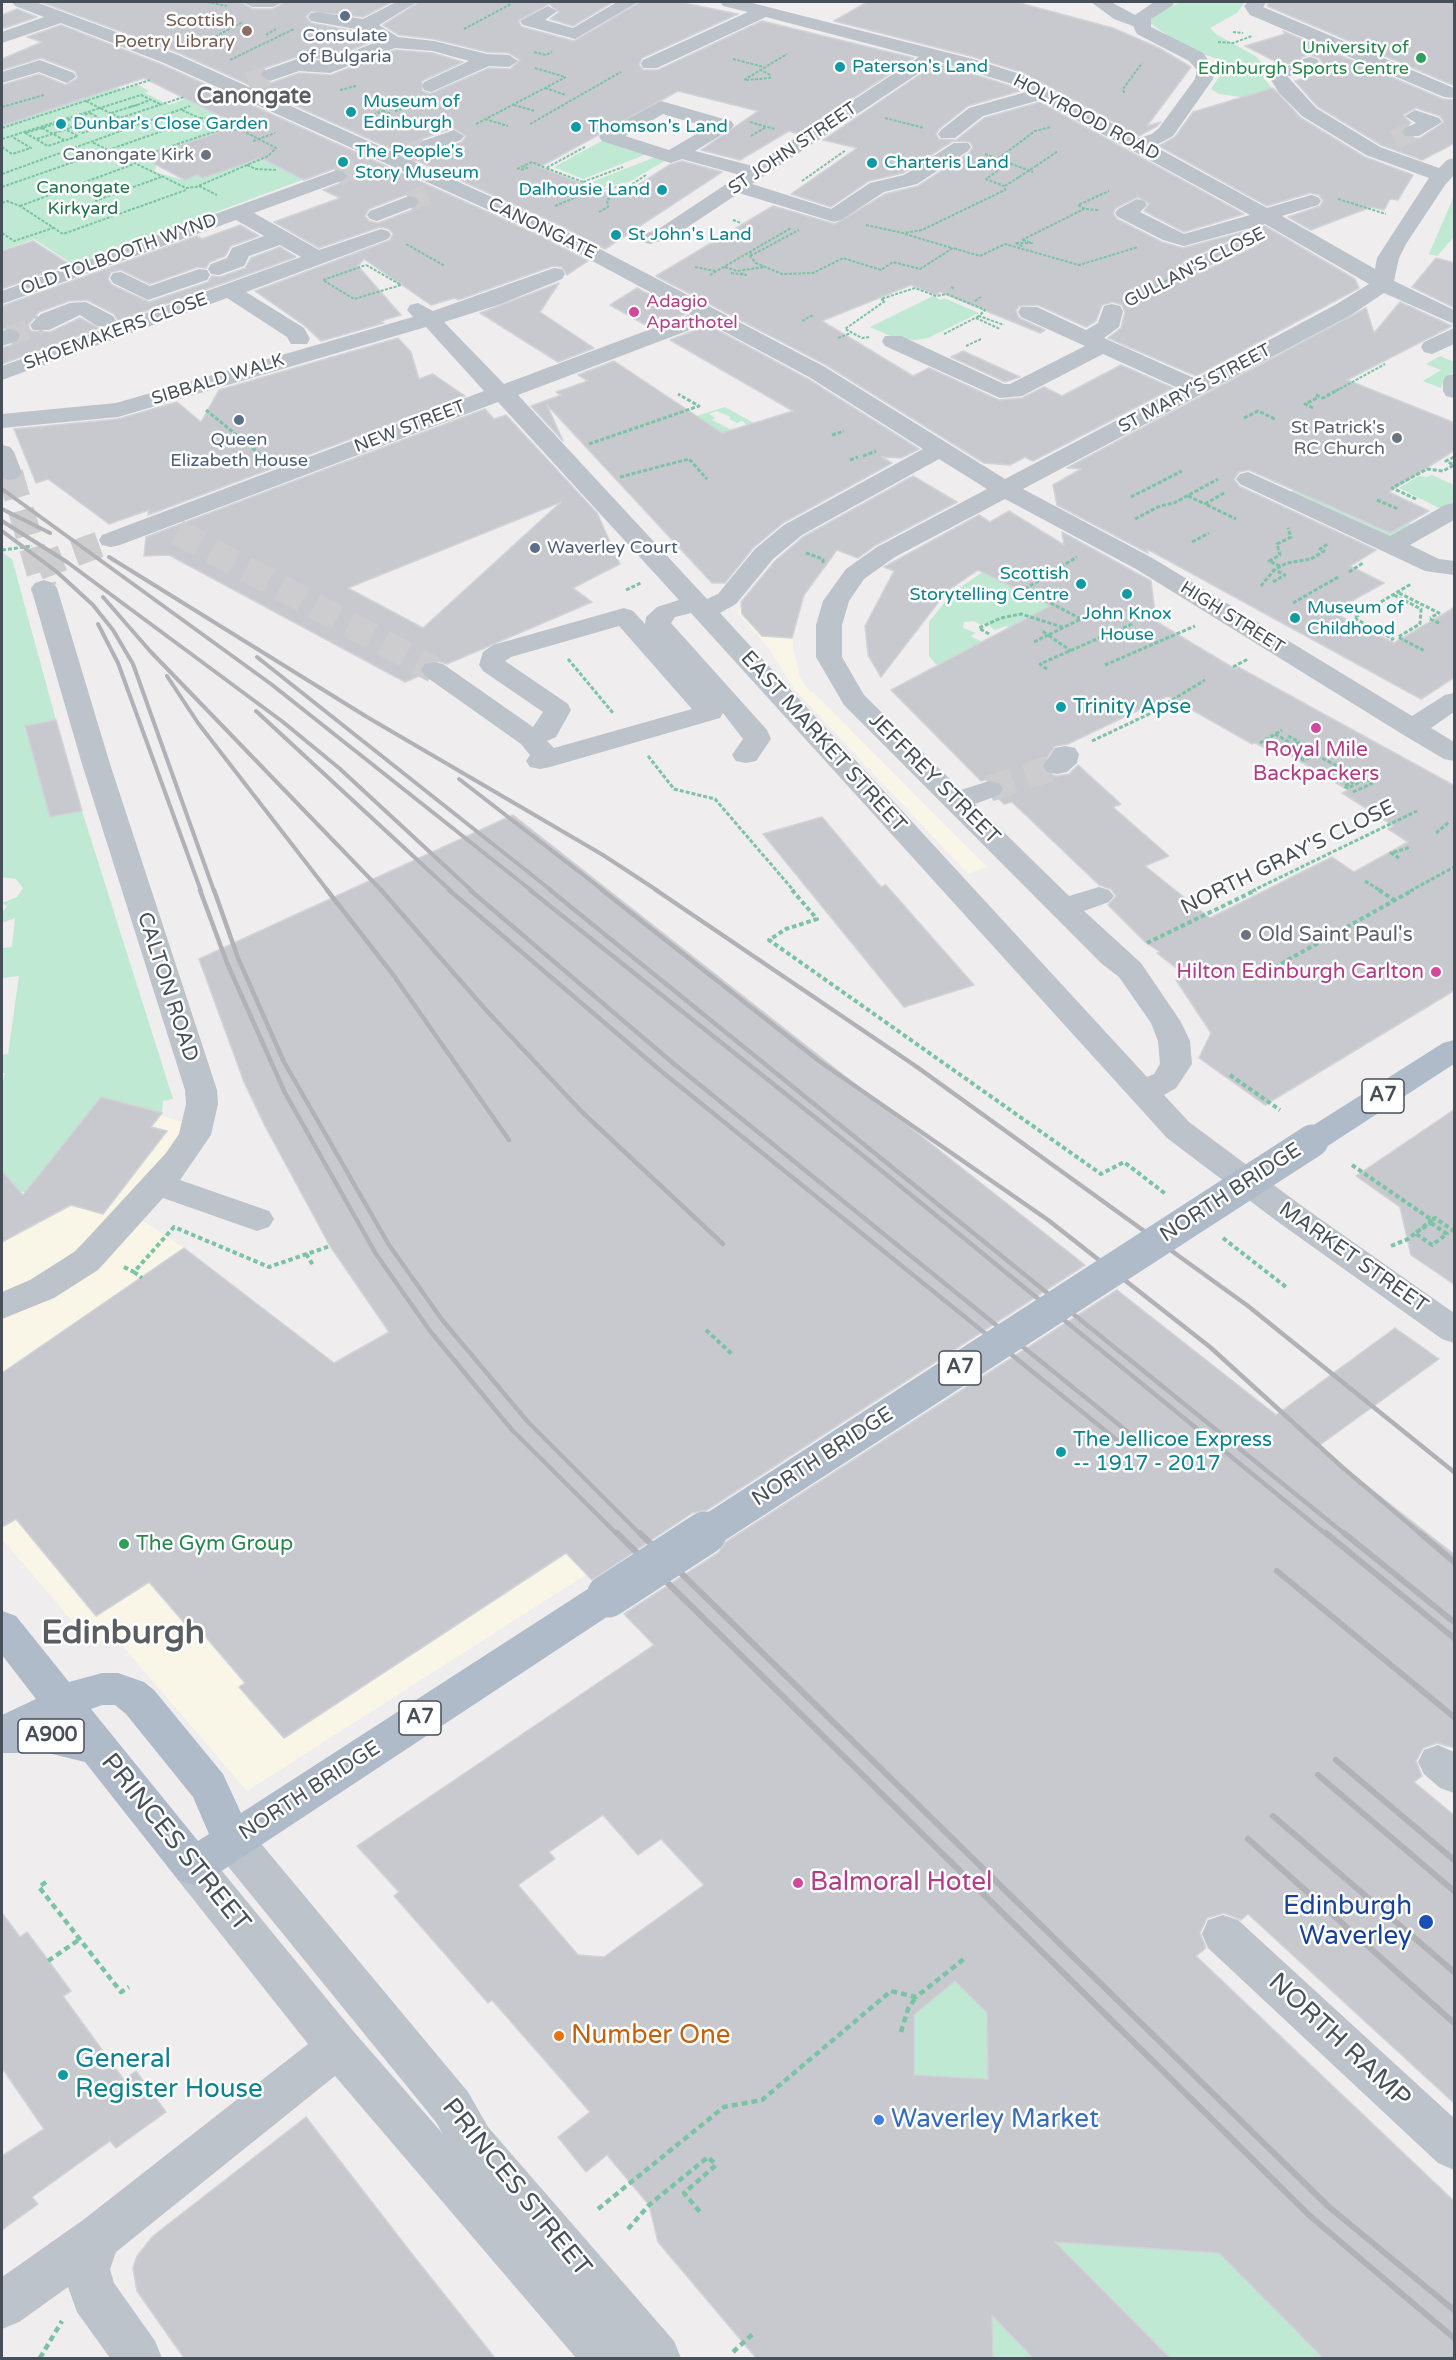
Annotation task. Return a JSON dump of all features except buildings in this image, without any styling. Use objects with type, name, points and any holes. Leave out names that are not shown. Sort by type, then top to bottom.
[{"type":"main road","name":"NORTH BRIDGE","points":[[193,1867],[608,1596],[1455,1050]]},
{"type":"main road","points":[[2,1627],[62,1702]]},
{"type":"main road","name":"PRINCES STREET","points":[[193,1867],[62,1702],[102,1689],[118,1689],[140,1702],[209,1786],[233,1841]]},
{"type":"main road","name":"A900","points":[[2,1736],[62,1702]]},
{"type":"main road","name":"A900","points":[[2,1736],[48,1736],[99,1748]]},
{"type":"street","name":"CANONGATE","points":[[21,2],[241,85],[389,159],[441,188],[552,231],[817,372],[1005,490]]},
{"type":"street","points":[[366,25],[408,2]]},
{"type":"street","points":[[514,16],[571,36],[629,2]]},
{"type":"street","name":"HOLYROOD ROAD","points":[[729,2],[1004,75],[1043,93],[1138,145],[1326,249],[1453,323]]},
{"type":"street","points":[[1100,2],[1120,15],[1141,23]]},
{"type":"street","points":[[1138,145],[1159,138],[1166,132],[1180,116],[1204,79],[1206,69],[1196,57],[1143,30],[1141,23],[1143,16],[1166,2]]},
{"type":"street","points":[[1258,2],[1253,6],[1256,11],[1451,93]]},
{"type":"street","points":[[791,17],[819,5]]},
{"type":"street","points":[[514,16],[548,11]]},
{"type":"street","points":[[650,64],[765,11]]},
{"type":"street","points":[[2,38],[62,17]]},
{"type":"street","points":[[317,17],[366,25],[393,42],[434,46],[486,60],[509,61]]},
{"type":"street","points":[[270,75],[297,65],[330,67],[393,42]]},
{"type":"street","name":"ST JOHN STREET","points":[[650,238],[664,234],[934,55]]},
{"type":"street","points":[[431,86],[486,60]]},
{"type":"street","points":[[1310,63],[1314,68],[1275,72],[1298,102],[1376,143],[1448,170],[1388,258],[1383,284]]},
{"type":"street","points":[[2,78],[40,66],[67,77]]},
{"type":"street","points":[[736,186],[834,216],[877,187],[910,180],[954,140],[976,112],[1043,93]]},
{"type":"street","points":[[680,152],[724,125],[661,107],[609,138],[670,156],[680,152],[757,173]]},
{"type":"street","points":[[430,145],[454,136]]},
{"type":"street","name":"OLD TOLBOOTH WYND","points":[[2,298],[115,267],[237,212],[337,176]]},
{"type":"street","points":[[1137,205],[1125,213],[1170,236],[1184,240],[1271,219],[1311,201]]},
{"type":"street","name":"SHOEMAKERS CLOSE","points":[[2,373],[230,291],[379,225],[409,202]]},
{"type":"street","name":"OLD TOLBOOTH WYND","points":[[237,212],[310,253]]},
{"type":"street","name":"GULLAN'S CLOSE","points":[[1192,267],[1271,219]]},
{"type":"street","points":[[115,267],[148,294],[237,262],[239,252],[281,237]]},
{"type":"street","points":[[1326,249],[1358,252],[1396,244]]},
{"type":"street","name":"SIBBALD WALK","points":[[2,421],[118,410],[424,314],[493,299],[554,274]]},
{"type":"street","name":"ST MARY'S STREET","points":[[1005,490],[1353,304],[1383,284]]},
{"type":"street","name":"SHOEMAKERS CLOSE","points":[[230,291],[296,333],[299,339]]},
{"type":"street","points":[[1353,304],[1397,304],[1453,323],[1432,347]]},
{"type":"street","points":[[41,325],[49,319],[78,308],[86,309],[105,321]]},
{"type":"street","name":"GULLAN'S CLOSE","points":[[923,345],[1000,391],[1014,391],[1094,342],[1108,327],[1112,311]]},
{"type":"street","points":[[1029,312],[1197,388]]},
{"type":"street","points":[[424,314],[501,393]]},
{"type":"street","name":"NEW STREET","points":[[111,540],[169,527],[206,513],[285,474],[708,315]]},
{"type":"street","points":[[893,341],[923,345]]},
{"type":"street","points":[[1455,381],[1452,386],[1455,391]]},
{"type":"street","name":"EAST MARKET STREET","points":[[501,393],[512,401],[1143,1092]]},
{"type":"street","points":[[746,755],[757,739],[753,730],[658,624],[659,617],[666,612],[700,607],[727,599],[764,554],[793,530],[840,502],[939,450]]},
{"type":"street","points":[[1237,477],[1444,567]]},
{"type":"street","name":"HIGH STREET","points":[[1005,490],[1145,564],[1225,615],[1455,753]]},
{"type":"street","name":"JEFFREY STREET","points":[[1005,490],[865,565],[844,586],[836,601],[829,625],[829,657],[853,699],[1113,957],[1130,970],[1171,1034],[1176,1056],[1173,1070],[1165,1081],[1143,1092]]},
{"type":"street","points":[[1392,546],[1455,510]]},
{"type":"street","points":[[1399,589],[1444,567]]},
{"type":"street","name":"CALTON ROAD","points":[[2,1306],[42,1289],[86,1261],[158,1184],[195,1135],[201,1112],[201,1090],[106,798],[44,588]]},
{"type":"street","points":[[434,670],[539,753],[631,735],[710,712],[624,616],[502,651],[491,661],[492,665],[558,710],[546,731],[539,753]]},
{"type":"street","points":[[1412,728],[1455,701]]},
{"type":"street","points":[[957,802],[989,789]]},
{"type":"street","points":[[1064,908],[1100,896]]},
{"type":"street","name":"MARKET STREET","points":[[1143,1092],[1187,1138],[1299,1221],[1455,1329]]},
{"type":"street","points":[[158,1184],[257,1219]]},
{"type":"street","name":"PRINCES STREET","points":[[233,1841],[452,2107],[472,2142],[657,2358]]},
{"type":"street","name":"PRINCES STREET","points":[[193,1867],[338,2047],[606,2358]]},
{"type":"street","name":"NORTH RAMP","points":[[1223,1934],[1455,2148]]},
{"type":"street","points":[[2,2305],[99,2236],[338,2047]]},
{"type":"street","points":[[99,2236],[86,2269],[94,2295],[138,2358]]},
{"type":"path","points":[[207,2],[221,5]]},
{"type":"path","points":[[490,15],[514,16]]},
{"type":"path","points":[[252,54],[246,53],[317,17]]},
{"type":"path","points":[[167,57],[204,43],[244,22]]},
{"type":"path","points":[[266,34],[276,29],[272,28]]},
{"type":"path","points":[[1218,42],[1242,40]]},
{"type":"path","points":[[761,70],[770,75],[770,78],[745,80],[761,70],[765,68],[787,54]]},
{"type":"path","points":[[733,59],[765,68]]},
{"type":"path","points":[[1124,93],[1123,89],[1142,63]]},
{"type":"path","points":[[454,136],[566,77],[529,66]]},
{"type":"path","points":[[530,124],[621,72]]},
{"type":"path","points":[[2,128],[150,80]]},
{"type":"path","points":[[373,115],[431,86]]},
{"type":"path","points":[[544,88],[566,94]]},
{"type":"path","points":[[2,107],[35,96],[49,95]]},
{"type":"path","points":[[2,139],[141,95],[160,105]]},
{"type":"path","points":[[86,100],[120,118],[184,97]]},
{"type":"path","points":[[123,100],[130,106]]},
{"type":"path","points":[[111,113],[151,100]]},
{"type":"path","points":[[71,101],[75,104]]},
{"type":"path","points":[[514,104],[535,111]]},
{"type":"path","points":[[105,106],[116,111]]},
{"type":"path","points":[[136,106],[142,111]]},
{"type":"path","points":[[2,174],[190,106]]},
{"type":"path","points":[[181,109],[200,118]]},
{"type":"path","points":[[395,111],[402,109]]},
{"type":"path","points":[[382,110],[391,114]]},
{"type":"path","points":[[852,110],[954,140]]},
{"type":"path","points":[[89,112],[110,124],[82,133],[62,122],[74,117],[96,128]]},
{"type":"path","points":[[36,139],[100,118]]},
{"type":"path","points":[[2,187],[200,118],[206,118],[226,128],[241,130],[276,148],[268,156],[198,186],[63,234],[20,206],[7,201],[2,203]]},
{"type":"path","points":[[485,119],[507,126]]},
{"type":"path","points":[[55,124],[78,136],[48,146],[25,133],[40,127],[55,124]]},
{"type":"path","points":[[751,136],[766,126]]},
{"type":"path","points":[[40,127],[63,140]]},
{"type":"path","points":[[1005,186],[986,179],[1003,167],[992,164],[1035,131],[1050,127]]},
{"type":"path","points":[[130,160],[226,128]]},
{"type":"path","points":[[2,134],[31,148],[12,154],[2,147]]},
{"type":"path","points":[[92,141],[161,177],[189,188]]},
{"type":"path","points":[[777,199],[846,150]]},
{"type":"path","points":[[903,233],[922,230],[1005,190],[1005,186],[1058,151]]},
{"type":"path","points":[[599,212],[608,207],[607,200],[680,152]]},
{"type":"path","points":[[517,169],[532,162],[546,168]]},
{"type":"path","points":[[20,206],[135,163]]},
{"type":"path","points":[[247,165],[256,169],[279,170]]},
{"type":"path","points":[[521,170],[526,168],[523,166]]},
{"type":"path","points":[[95,201],[161,177]]},
{"type":"path","points":[[573,178],[583,182]]},
{"type":"path","points":[[580,196],[591,191],[631,185]]},
{"type":"path","points":[[198,186],[217,195]]},
{"type":"path","points":[[1335,198],[1362,208]]},
{"type":"path","points":[[1021,249],[1024,247],[1015,243],[1028,245],[1032,243],[1022,240],[1085,209]]},
{"type":"path","points":[[750,256],[785,236],[834,216]]},
{"type":"path","points":[[710,275],[797,224]]},
{"type":"path","points":[[862,224],[903,233],[980,256],[1005,244],[1040,256],[1049,256],[1079,265],[1121,253]]},
{"type":"path","points":[[2,233],[14,241],[54,228]]},
{"type":"path","points":[[2,238],[6,237]]},
{"type":"path","points":[[407,245],[445,266]]},
{"type":"path","points":[[751,251],[750,256],[754,262],[782,274],[813,273],[843,258],[881,270],[893,262],[920,269],[953,248]]},
{"type":"path","points":[[388,289],[401,285],[366,265],[323,280],[354,299],[388,289],[392,291]]},
{"type":"path","points":[[695,267],[716,272]]},
{"type":"path","points":[[724,267],[746,275],[731,273]]},
{"type":"path","points":[[737,272],[765,267]]},
{"type":"path","name":"GULLAN'S CLOSE","points":[[1112,311],[1192,267]]},
{"type":"path","points":[[845,329],[885,301],[881,299],[920,286]]},
{"type":"path","points":[[951,287],[955,289]]},
{"type":"path","points":[[915,288],[936,296],[947,294],[985,310],[979,316],[923,345]]},
{"type":"path","points":[[975,301],[981,297]]},
{"type":"path","points":[[979,316],[1002,326],[1029,312]]},
{"type":"path","points":[[802,321],[815,315],[813,315]]},
{"type":"path","points":[[975,318],[1000,329]]},
{"type":"path","points":[[838,338],[852,333]]},
{"type":"path","points":[[1313,408],[1305,404],[1317,396],[1323,398],[1385,364]]},
{"type":"path","points":[[183,391],[285,474]]},
{"type":"path","points":[[584,446],[699,406],[678,394]]},
{"type":"path","points":[[1244,418],[1258,411],[1275,419]]},
{"type":"path","points":[[832,435],[844,431]]},
{"type":"path","points":[[850,460],[858,457]]},
{"type":"path","points":[[1454,465],[1446,461],[1455,457]]},
{"type":"path","points":[[588,485],[689,459],[707,479]]},
{"type":"path","points":[[1416,499],[1392,488],[1428,469],[1443,471],[1454,465]]},
{"type":"path","points":[[1131,497],[1182,471]]},
{"type":"path","points":[[1135,519],[1160,506],[1174,503],[1237,477]]},
{"type":"path","points":[[1187,496],[1237,519]]},
{"type":"path","points":[[1205,504],[1218,496]]},
{"type":"path","points":[[1377,500],[1397,509]]},
{"type":"path","points":[[1192,542],[1209,533]]},
{"type":"path","points":[[1280,566],[1269,561],[1280,555],[1277,544],[1291,537]]},
{"type":"path","points":[[1034,642],[1081,618],[1024,589],[1103,542]]},
{"type":"path","points":[[1261,586],[1280,566],[1311,559],[1323,551],[1320,549],[1328,544]]},
{"type":"path","points":[[2,550],[32,546]]},
{"type":"path","points":[[802,552],[824,559],[823,565]]},
{"type":"path","points":[[1311,559],[1318,561]]},
{"type":"path","points":[[1273,582],[1285,575],[1274,570]]},
{"type":"path","points":[[1293,603],[1340,576]]},
{"type":"path","points":[[622,592],[640,583],[672,577]]},
{"type":"path","points":[[1399,589],[1439,613],[1430,618],[1441,624]]},
{"type":"path","points":[[1374,633],[1393,639],[1354,618],[1399,589]]},
{"type":"path","points":[[1399,589],[1421,609],[1420,624],[1398,637],[1425,651]]},
{"type":"path","points":[[1154,612],[1164,611]]},
{"type":"path","points":[[989,634],[979,628],[1001,618],[1021,614],[1056,623],[1063,628]]},
{"type":"path","points":[[1105,665],[1136,650],[1225,615]]},
{"type":"path","points":[[1123,628],[1131,624]]},
{"type":"path","points":[[1041,630],[1071,651]]},
{"type":"path","points":[[1047,669],[1040,664],[1114,631]]},
{"type":"path","points":[[549,637],[675,789],[715,799],[817,919],[786,929],[769,940],[1101,1174],[1124,1162],[1169,1197]]},
{"type":"path","points":[[1125,653],[1136,650]]},
{"type":"path","points":[[1070,755],[1149,714],[1205,680]]},
{"type":"path","points":[[1260,742],[1282,730]]},
{"type":"path","points":[[1275,734],[1303,750],[1323,741]]},
{"type":"path","points":[[1288,736],[1299,742],[1294,745]]},
{"type":"path","points":[[1310,746],[1316,750],[1300,758],[1304,760],[1316,755],[1359,778],[1344,786],[1348,788],[1366,779],[1374,782],[1353,792]]},
{"type":"path","name":"NORTH GRAY'S CLOSE","points":[[1172,932],[1417,811]]},
{"type":"path","points":[[1436,833],[1449,822]]},
{"type":"path","points":[[1399,858],[1391,854],[1411,847]]},
{"type":"path","points":[[1268,970],[1455,867]]},
{"type":"path","points":[[1365,881],[1394,900]]},
{"type":"path","points":[[1230,1075],[1280,1110]]},
{"type":"path","points":[[1352,1165],[1432,1220]]},
{"type":"path","points":[[1414,1234],[1435,1218],[1455,1231]]},
{"type":"path","points":[[1431,1223],[1447,1234],[1432,1245],[1414,1234],[1431,1223]]},
{"type":"path","points":[[145,1260],[174,1227]]},
{"type":"path","points":[[1214,1232],[1286,1287]]},
{"type":"path","points":[[306,1254],[313,1265]]},
{"type":"path","points":[[134,1272],[142,1278]]},
{"type":"path","points":[[706,1330],[734,1355]]},
{"type":"path","points":[[46,1882],[39,1887],[121,1992],[129,1987]]},
{"type":"path","points":[[48,1961],[80,1939]]},
{"type":"path","points":[[902,2032],[908,2009],[916,1997],[964,1959]]},
{"type":"path","points":[[598,2209],[724,2108],[762,2100],[891,1991],[916,1997]]},
{"type":"path","points":[[628,2229],[650,2205],[708,2157],[716,2165],[684,2193],[700,2212]]},
{"type":"path","points":[[733,2352],[755,2332]]},
{"type":"shaded area","points":[[806,538],[840,551],[826,564],[804,595],[794,623],[793,647],[800,677],[810,692],[813,692],[987,867],[968,874],[794,689],[768,647],[738,613],[738,610]]},
{"type":"shaded area","points":[[86,1091],[188,1124],[125,1209],[184,1248],[334,1363],[352,1353],[587,1574],[247,1791],[113,1635],[93,1645],[2,1539],[2,1159]]},
{"type":"green space","points":[[1180,2],[1245,2],[1237,13],[1210,28],[1216,34],[1255,56],[1268,68],[1263,77],[1275,92],[1256,99],[1219,94],[1211,89],[1221,74],[1223,65],[1215,58],[1187,49],[1150,23],[1149,18]]},
{"type":"green space","name":"Canongate Kirkyard","points":[[138,85],[149,91],[145,93],[169,105],[185,99],[199,106],[227,96],[337,167],[74,265],[34,239],[2,250],[2,126],[42,112],[59,98],[71,103],[117,87],[123,90]],"holes":[[[183,144],[230,169],[203,178],[197,175],[184,180],[154,172],[157,165],[149,161],[161,157],[157,154]]]},
{"type":"green space","points":[[609,137],[652,152],[583,179],[554,167]]},
{"type":"green space","points":[[668,152],[671,157],[629,182],[604,187],[592,182]]},
{"type":"green space","points":[[1454,196],[1454,237],[1437,256],[1429,254]]},
{"type":"green space","points":[[933,296],[941,300],[944,298],[979,313],[928,338],[916,340],[897,339],[870,327]]},
{"type":"green space","points":[[1440,356],[1454,362],[1454,372],[1444,379],[1441,388],[1423,381],[1441,370],[1426,364]]},
{"type":"green space","points":[[725,407],[754,423],[747,425],[742,421],[737,423],[729,419],[731,417],[717,411],[709,414],[715,418],[712,420],[732,430],[708,438],[684,420]]},
{"type":"green space","points":[[1432,475],[1454,485],[1454,504],[1443,510],[1399,488],[1419,476]]},
{"type":"green space","points":[[1301,486],[1388,513],[1413,525],[1390,539],[1289,493]]},
{"type":"green space","points":[[2,552],[12,559],[56,720],[49,814],[57,816],[82,811],[173,1099],[163,1101],[162,1113],[101,1097],[25,1192],[20,1192],[2,1172],[2,1086],[5,1073],[2,1073],[2,1055],[8,1054],[19,976],[2,978],[2,948],[12,947],[15,918],[2,923],[2,913],[7,906],[2,903],[17,897],[23,888],[16,879],[2,877]]},
{"type":"green space","points":[[1003,558],[1018,590],[1017,595],[1029,593],[1062,609],[1031,640],[1006,626],[995,630],[986,623],[981,625],[974,621],[964,622],[963,628],[976,633],[971,636],[982,642],[950,680],[929,656],[929,622],[952,593]]},
{"type":"green space","points":[[955,1981],[987,2013],[988,2079],[914,2075],[914,2015]]},
{"type":"green space","points":[[1055,2242],[1219,2253],[1323,2358],[1170,2358]]},
{"type":"green space","points":[[992,2315],[1033,2358],[993,2358]]},
{"type":"tunnel","points":[[248,82],[270,75]]},
{"type":"tunnel","points":[[1394,140],[1412,132]]},
{"type":"tunnel","points":[[407,154],[430,145]]},
{"type":"tunnel","points":[[337,176],[370,163]]},
{"type":"tunnel","points":[[409,202],[433,192]]},
{"type":"tunnel","points":[[9,336],[41,325]]},
{"type":"tunnel","points":[[10,473],[44,588]]},
{"type":"tunnel","points":[[177,532],[434,670]]},
{"type":"tunnel","points":[[38,567],[111,540]]},
{"type":"tunnel","points":[[989,789],[1057,766]]},
{"type":"railway","points":[[2,489],[271,684],[532,891]]},
{"type":"railway","points":[[2,509],[50,533]]},
{"type":"railway","points":[[2,521],[67,562],[283,722],[339,768],[472,891]]},
{"type":"railway","points":[[2,531],[57,572],[93,605],[113,630],[133,664],[214,891]]},
{"type":"railway","points":[[109,557],[367,717],[603,855],[658,891]]},
{"type":"railway","points":[[103,597],[150,651],[382,891]]},
{"type":"railway","points":[[98,624],[118,663],[201,891]]},
{"type":"railway","points":[[257,657],[552,891]]},
{"type":"railway","points":[[167,676],[198,723],[328,891]]},
{"type":"railway","points":[[256,711],[451,891]]},
{"type":"railway","points":[[459,779],[604,891]]},
{"type":"railway","points":[[200,890],[227,963],[285,1093],[376,1254],[430,1331],[512,1430],[618,1535]]},
{"type":"railway","points":[[214,890],[238,958],[284,1062],[389,1245],[443,1321],[528,1422],[641,1535]]},
{"type":"railway","points":[[327,890],[394,976],[509,1140]]},
{"type":"railway","points":[[381,890],[486,1010],[582,1112],[723,1244]]},
{"type":"railway","points":[[449,890],[661,1071],[1117,1440]]},
{"type":"railway","points":[[470,890],[674,1064],[1128,1432]]},
{"type":"railway","points":[[530,890],[861,1154],[1327,1535]]},
{"type":"railway","points":[[550,890],[1346,1535]]},
{"type":"railway","points":[[602,890],[819,1061],[1048,1220],[1210,1347],[1342,1467],[1422,1535]]},
{"type":"railway","points":[[656,890],[917,1067],[1248,1306],[1454,1472]]},
{"type":"railway","points":[[617,1533],[1310,2216],[1454,2338]]},
{"type":"railway","points":[[640,1533],[1329,2207],[1454,2310]]},
{"type":"railway","points":[[1326,1533],[1454,1638]]},
{"type":"railway","points":[[1344,1533],[1454,1622]]},
{"type":"railway","points":[[1420,1533],[1454,1562]]},
{"type":"railway","points":[[1277,1571],[1454,1717]]},
{"type":"railway","points":[[1336,1760],[1454,1860]]},
{"type":"railway","points":[[1318,1775],[1454,1891]]},
{"type":"railway","points":[[1273,1816],[1454,1972]]},
{"type":"railway","points":[[1248,1839],[1454,2023]]},
{"type":"place","name":"Consulate of Bulgaria","points":[[345,16]]},
{"type":"place","name":"Scottish Poetry Library","points":[[247,31]]},
{"type":"place","name":"University of Edinburgh Sports Centre","points":[[1421,58]]},
{"type":"place","name":"Paterson's Land","points":[[840,67]]},
{"type":"place","name":"Museum of Edinburgh","points":[[351,112]]},
{"type":"place","name":"Dunbar's Close Garden","points":[[61,124]]},
{"type":"place","name":"Thomson's Land","points":[[576,127]]},
{"type":"place","name":"Canongate Kirk","points":[[206,155]]},
{"type":"place","name":"The People's Story Museum","points":[[343,162]]},
{"type":"place","name":"Charteris Land","points":[[872,163]]},
{"type":"place","name":"Dalhousie Land","points":[[662,190]]},
{"type":"place","name":"St John's Land","points":[[616,235]]},
{"type":"place","name":"Adagio Aparthotel","points":[[634,312]]},
{"type":"place","name":"Queen Elizabeth House","points":[[239,420]]},
{"type":"place","name":"St Patrick's RC Church","points":[[1397,438]]},
{"type":"place","name":"Waverley Court","points":[[535,548]]},
{"type":"place","name":"Scottish Storytelling Centre","points":[[1081,584]]},
{"type":"place","name":"John Knox House","points":[[1127,594]]},
{"type":"place","name":"Museum of Childhood","points":[[1295,618]]},
{"type":"place","name":"Trinity Apse","points":[[1061,707]]},
{"type":"place","name":"Royal Mile Backpackers","points":[[1316,728]]},
{"type":"place","name":"Old Saint Paul's","points":[[1246,935]]},
{"type":"place","name":"Hilton Edinburgh Carlton","points":[[1436,972]]},
{"type":"place","name":"The Jellicoe Express -- 1917 - 2017","points":[[1061,1452]]},
{"type":"place","name":"The Gym Group","points":[[124,1544]]},
{"type":"place","name":"Balmoral Hotel","points":[[798,1883]]},
{"type":"place","name":"Edinburgh Waverley","points":[[1426,1922]]},
{"type":"place","name":"Number One","points":[[559,2036]]},
{"type":"place","name":"General Register House","points":[[63,2075]]},
{"type":"place","name":"Waverley Market","points":[[879,2120]]},
{"type":"district","name":"Canongate","points":[[254,97]]},
{"type":"district","name":"Edinburgh","points":[[123,1634]]}]
